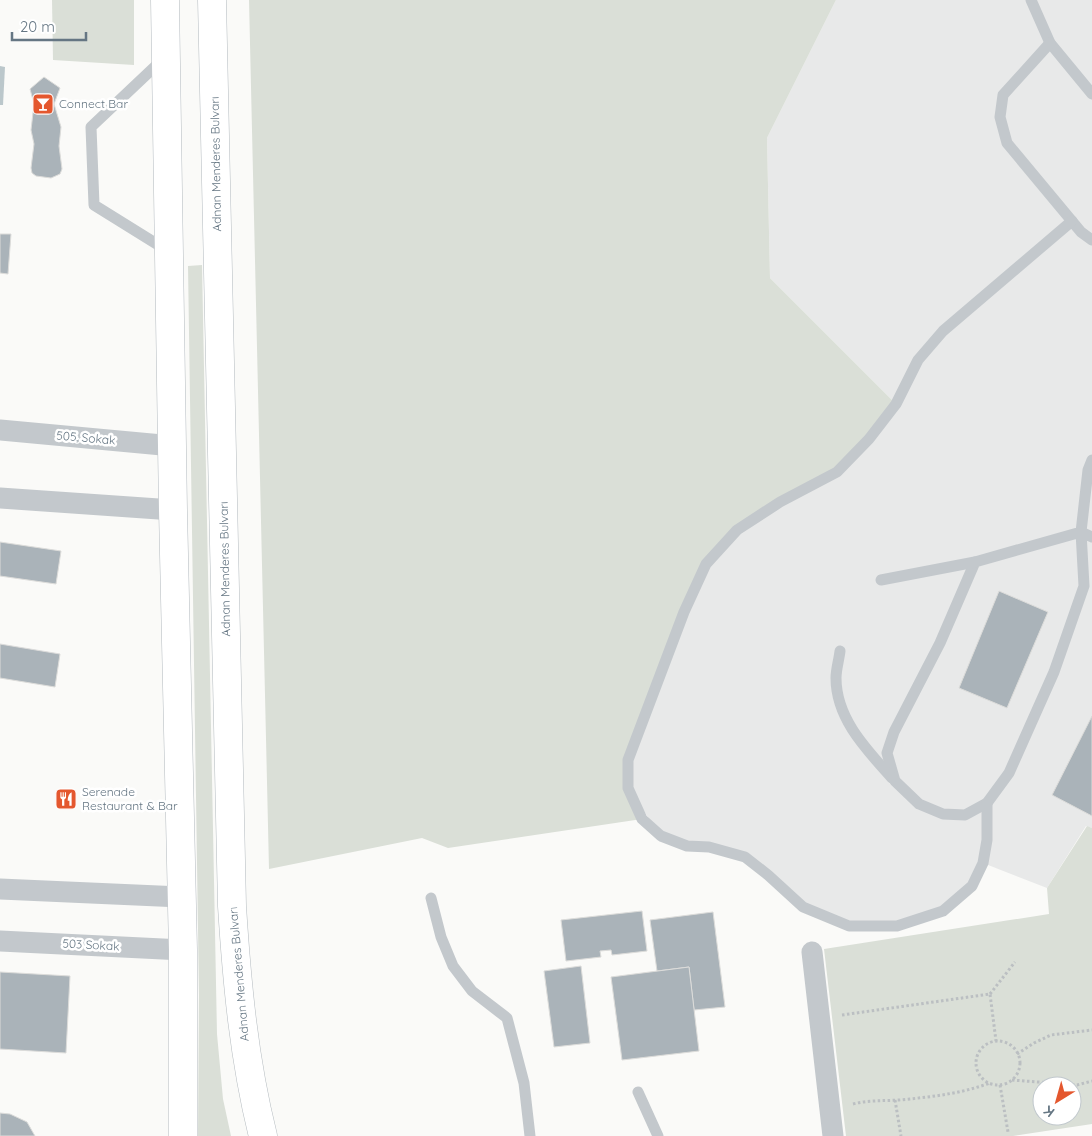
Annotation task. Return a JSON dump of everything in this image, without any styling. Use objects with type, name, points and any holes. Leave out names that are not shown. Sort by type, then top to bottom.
[{"type":"main road","points":[[165,0],[173,510],[183,950],[183,1136]]},
{"type":"main road","name":"Adnan Menderes Bulvarı","points":[[212,0],[232,906],[237,980],[246,1058],[264,1136]]},
{"type":"street","name":"505. Sokak","points":[[0,430],[173,446]]},
{"type":"street","points":[[0,498],[173,510]]},
{"type":"street","points":[[0,889],[181,897]]},
{"type":"street","name":"503 Sokak","points":[[0,941],[183,950]]},
{"type":"street","points":[[812,952],[833,1136]]},
{"type":"lane","points":[[1031,0],[1050,43],[1092,94]]},
{"type":"lane","points":[[1050,43],[1003,96],[1000,117],[1007,143],[1072,222],[1092,240]]},
{"type":"lane","points":[[166,56],[91,127],[94,205],[170,252]]},
{"type":"lane","points":[[987,803],[983,863],[972,886],[943,911],[897,926],[849,926],[803,907],[768,874],[745,857],[709,847],[687,846],[660,836],[642,819],[628,788],[628,760],[684,612],[706,564],[737,530],[780,502],[837,472],[869,439],[896,404],[918,360],[943,331],[1072,222]]},
{"type":"lane","points":[[840,651],[836,679],[841,707],[859,741],[895,781],[919,804],[944,814],[965,815],[987,803],[1009,773],[1054,672],[1084,586],[1081,532],[1088,470],[1092,460]]},
{"type":"lane","points":[[881,580],[975,562],[1081,532],[1092,537]]},
{"type":"lane","points":[[895,781],[887,753],[894,732],[940,643],[975,562]]},
{"type":"lane","points":[[432,898],[441,937],[453,966],[472,991],[507,1018],[524,1083],[530,1136]]},
{"type":"lane","points":[[638,1092],[658,1136]]},
{"type":"path","points":[[838,1015],[990,994],[1015,962]]},
{"type":"path","points":[[990,994],[996,1041]]},
{"type":"path","points":[[1018,1054],[1034,1043],[1051,1035],[1092,1030]]},
{"type":"path","points":[[996,1041],[1008,1044],[1018,1054],[1020,1060],[1020,1068],[1012,1080],[1000,1086],[990,1083],[980,1076],[976,1070],[976,1062],[982,1048],[996,1041]]},
{"type":"path","points":[[1012,1080],[1077,1086],[1092,1081]]},
{"type":"path","points":[[849,1105],[874,1100],[946,1096],[990,1083]]},
{"type":"path","points":[[1000,1086],[1008,1132]]},
{"type":"path","points":[[895,1100],[901,1136]]},
{"type":"shaded area","points":[[52,0],[134,0],[134,65],[53,60]]},
{"type":"shaded area","points":[[249,0],[836,0],[767,138],[770,278],[896,404],[837,472],[737,530],[706,564],[628,760],[628,788],[642,819],[448,848],[422,838],[269,869]]},
{"type":"shaded area","points":[[836,0],[1092,0],[1092,828],[1086,826],[1047,888],[983,863],[972,886],[943,911],[897,926],[849,926],[803,907],[745,857],[661,836],[628,788],[628,760],[706,564],[737,530],[896,404],[770,278],[767,138]]},
{"type":"shaded area","points":[[0,66],[5,67],[3,105],[0,105]]},
{"type":"shaded area","points":[[202,265],[217,1034],[223,1099],[231,1136],[198,1136],[199,995],[188,266]]},
{"type":"shaded area","points":[[1087,826],[1092,828],[1092,1124],[1082,1126],[1082,1076],[1032,1076],[1032,1126],[1079,1126],[1013,1136],[846,1136],[824,949],[1049,914],[1047,888]]},
{"type":"building","points":[[44,77],[60,88],[54,104],[61,127],[59,146],[62,169],[60,174],[51,178],[36,176],[32,173],[31,168],[34,144],[31,130],[34,104],[30,89]]},
{"type":"building","points":[[0,234],[11,234],[8,274],[0,273]]},
{"type":"building","points":[[0,542],[61,551],[56,584],[0,576]]},
{"type":"building","points":[[999,591],[1048,612],[1007,708],[959,688]]},
{"type":"building","points":[[0,644],[60,654],[55,687],[0,678]]},
{"type":"building","points":[[1092,716],[1092,816],[1052,795]]},
{"type":"building","points":[[642,911],[647,951],[612,955],[611,950],[600,951],[601,957],[566,961],[561,920]]},
{"type":"building","points":[[713,912],[725,1007],[694,1010],[689,967],[657,971],[650,920]]},
{"type":"building","points":[[581,966],[590,1043],[554,1047],[544,971]]},
{"type":"building","points":[[689,967],[699,1051],[622,1060],[611,977]]},
{"type":"building","points":[[0,972],[70,976],[66,1053],[0,1049]]},
{"type":"building","points":[[0,1113],[10,1114],[27,1122],[35,1136],[0,1136]]},
{"type":"place","name":"Connect Bar","points":[[43,104]]},
{"type":"place","name":"Serenade Restaurant & Bar","points":[[66,799]]}]
